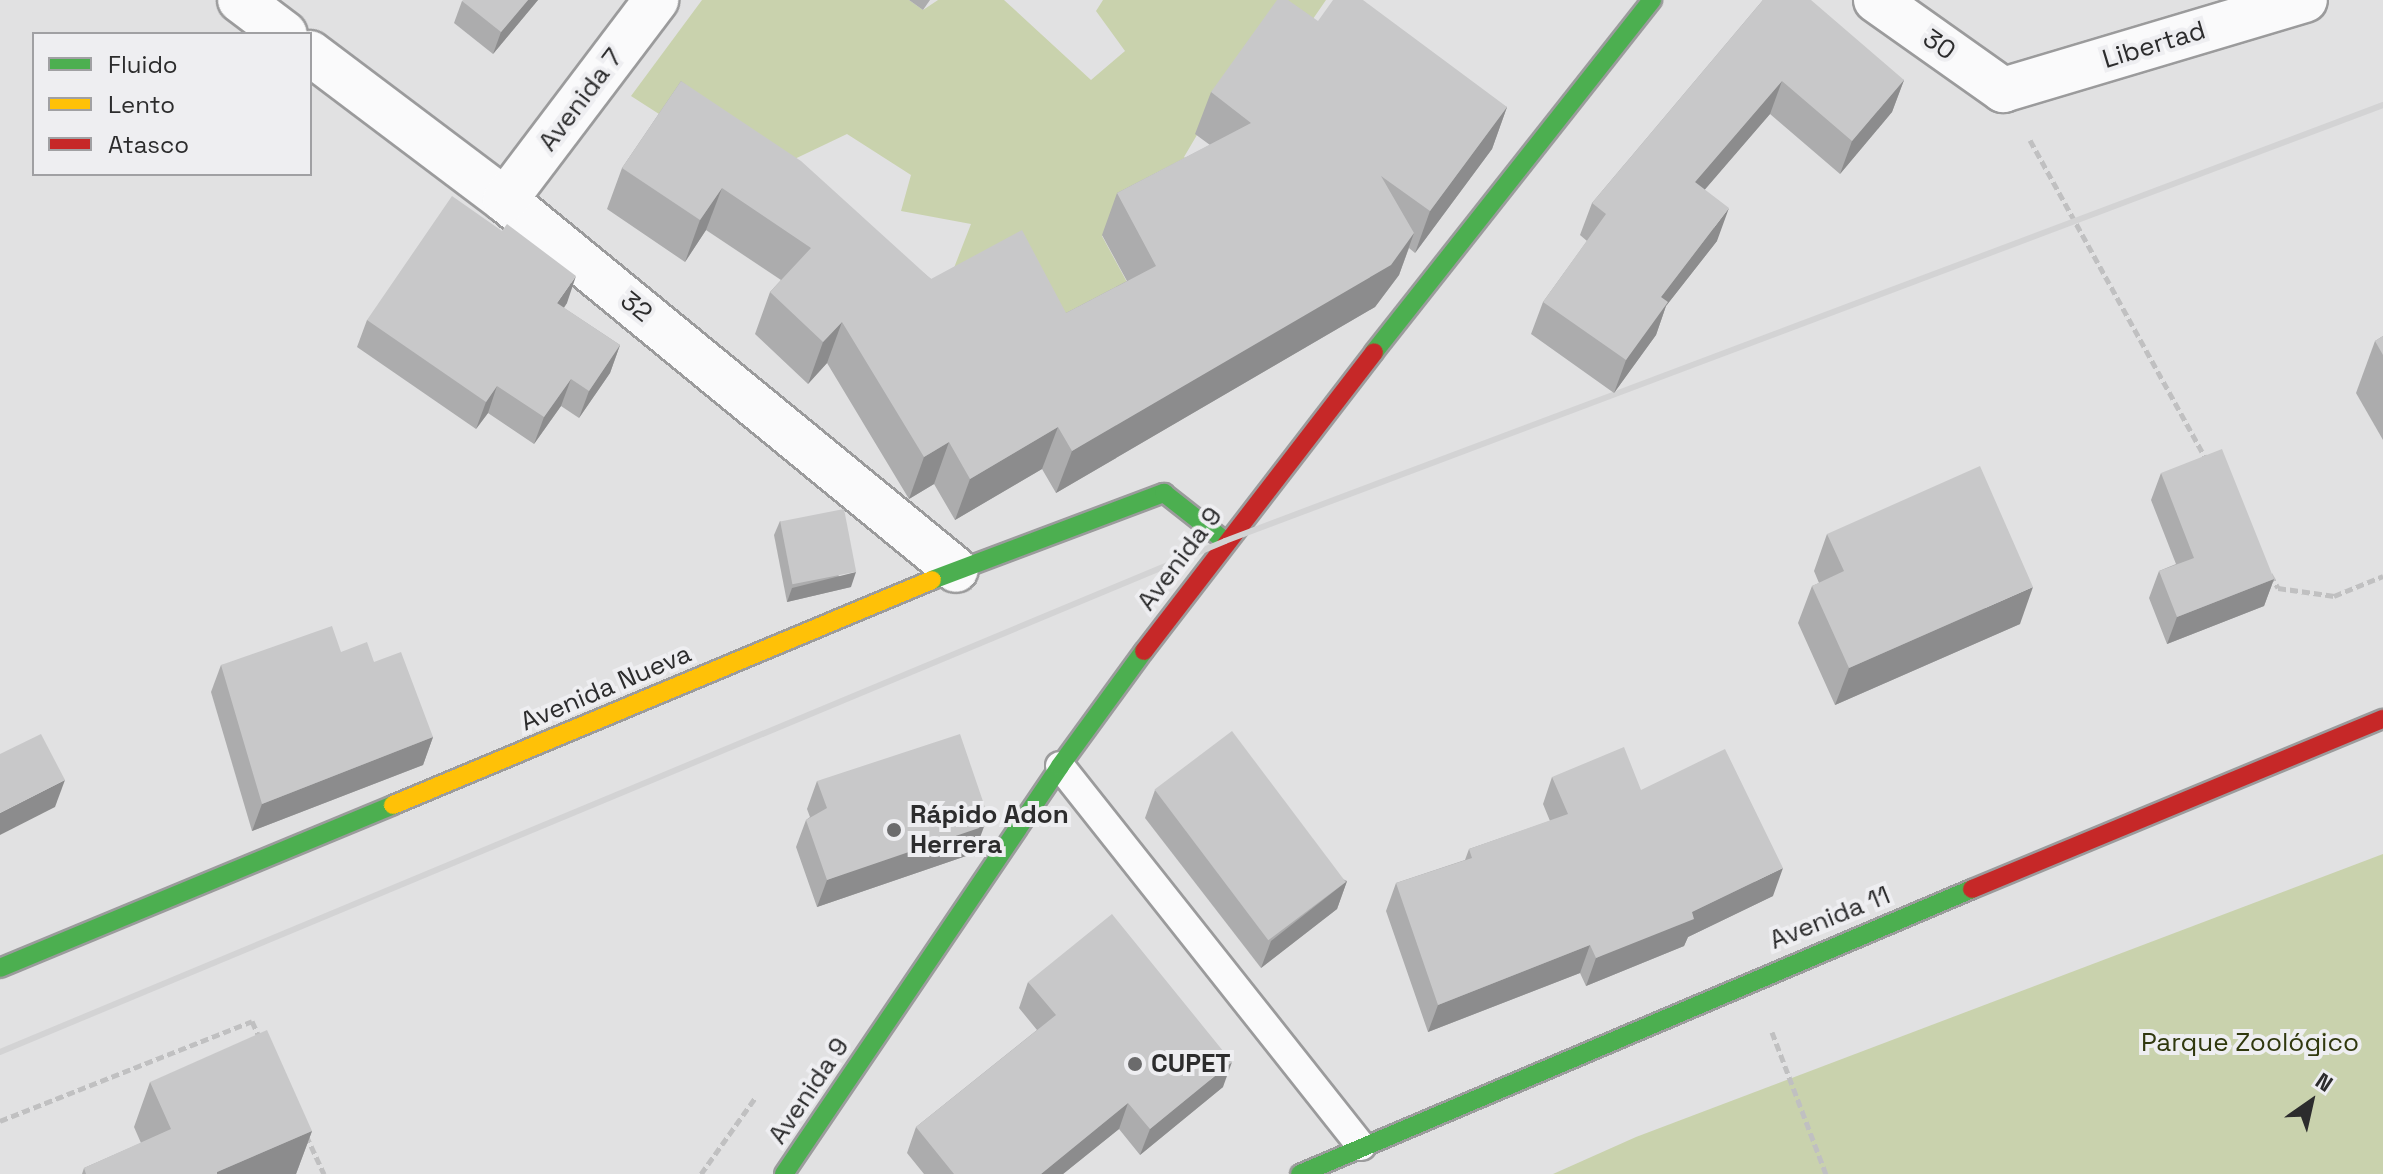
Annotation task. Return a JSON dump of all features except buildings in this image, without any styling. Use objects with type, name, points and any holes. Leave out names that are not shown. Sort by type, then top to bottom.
[{"type":"main road","name":"Avenida 9","points":[[784,1174],[1060,766],[1225,541],[1652,0]]},
{"type":"main road","name":"Avenida Nueva","points":[[0,968],[956,570],[1164,493],[1225,541]]},
{"type":"main road","name":"Avenida 11","points":[[1300,1174],[1752,979],[2383,719]]},
{"type":"street","points":[[240,0],[282,32]]},
{"type":"street","name":"Avenida 7","points":[[505,200],[656,0]]},
{"type":"street","name":"30","points":[[1876,0],[2003,90]]},
{"type":"street","name":"Libertad","points":[[2003,90],[2305,0]]},
{"type":"street","name":"32","points":[[312,55],[505,200],[956,570]]},
{"type":"lane","points":[[1060,766],[1361,1146]]},
{"type":"path","points":[[2003,90],[2210,466]]},
{"type":"path","points":[[2263,561],[2278,588],[2334,596],[2383,576]]},
{"type":"path","points":[[1752,979],[1826,1174]]},
{"type":"path","points":[[0,1121],[252,1021],[265,1049]]},
{"type":"path","points":[[701,1174],[755,1098]]},
{"type":"path","points":[[304,1132],[324,1174]]},
{"type":"green space","points":[[702,0],[909,0],[923,10],[938,0],[1004,0],[1091,80],[1125,51],[1096,11],[1103,0],[1326,0],[1295,45],[1227,84],[1184,157],[1206,174],[1102,236],[1141,308],[1051,355],[938,309],[971,224],[901,211],[911,175],[847,134],[757,177],[631,96]]},
{"type":"green space","name":"Parque Zoológico","points":[[2383,854],[2383,1174],[1553,1174],[1636,1137]]},
{"type":"railway","points":[[0,1052],[1225,541],[2383,105]]},
{"type":"traffic: fast","points":[[1374,352],[1652,0]]},
{"type":"traffic: fast","points":[[932,580],[1164,493],[1225,541]]},
{"type":"traffic: fast","points":[[784,1174],[1060,766],[1144,651]]},
{"type":"traffic: fast","points":[[0,968],[393,805]]},
{"type":"traffic: fast","points":[[1300,1174],[1972,889]]},
{"type":"traffic: slow","points":[[393,805],[932,580]]},
{"type":"traffic: jam","points":[[1144,651],[1374,352]]},
{"type":"traffic: jam","points":[[1972,889],[2383,719]]},
{"type":"place","name":"Rápido Adon Herrera","points":[[894,830]]},
{"type":"place","name":"CUPET","points":[[1135,1064]]}]
